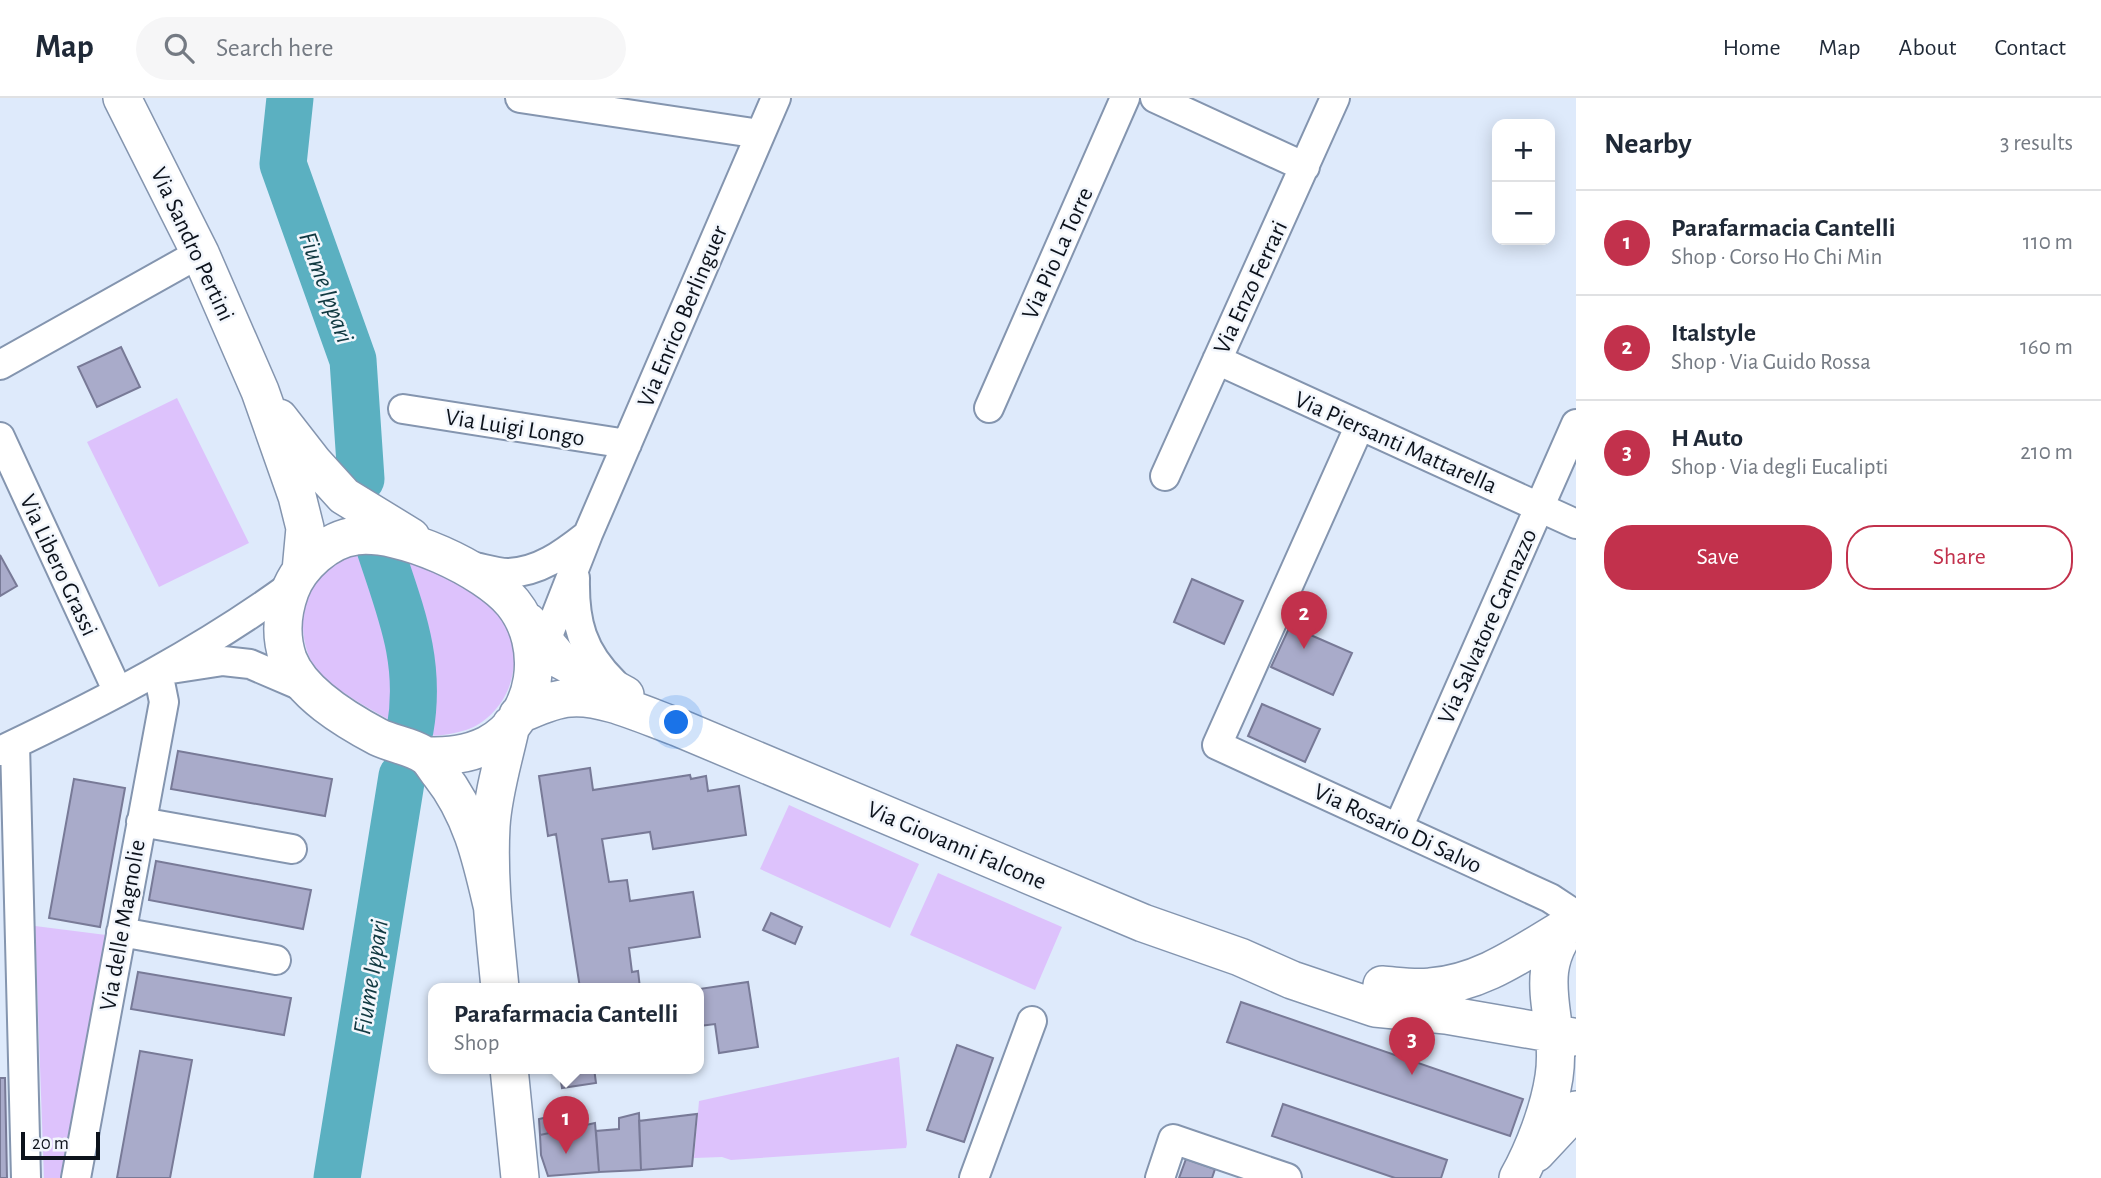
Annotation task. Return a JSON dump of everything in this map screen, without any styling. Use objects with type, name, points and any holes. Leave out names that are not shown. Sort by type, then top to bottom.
[{"type":"main road","name":"Via Sandro Pertini","points":[[122,98],[200,253],[260,391]]},
{"type":"main road","points":[[260,391],[290,434],[344,496],[498,589],[521,614],[530,632],[534,652],[540,656],[559,659],[677,727]]},
{"type":"main road","points":[[260,391],[297,496],[304,528],[296,578],[284,609],[283,637],[288,658],[306,688],[318,699],[378,737],[426,756],[458,755],[488,744],[515,720],[545,703],[571,698],[598,700],[677,727]]},
{"type":"main road","points":[[296,578],[313,558],[334,543],[356,536],[397,539],[446,558]]},
{"type":"main road","points":[[500,983],[492,905],[491,826],[495,796],[515,720],[531,689],[540,656]]},
{"type":"main road","name":"Via Giovanni Falcone","points":[[677,727],[1143,923],[1240,957]]},
{"type":"main road","points":[[426,756],[452,789],[468,818],[479,849],[492,905]]},
{"type":"main road","points":[[1240,957],[1339,979],[1378,985],[1430,987],[1480,977],[1504,965],[1574,920]]},
{"type":"main road","points":[[1522,1171],[1554,1077],[1564,1028],[1548,981],[1550,960],[1558,940],[1574,920]]},
{"type":"main road","points":[[1240,957],[1292,981],[1375,1008],[1564,1028]]},
{"type":"main road","points":[[510,1074],[520,1178]]},
{"type":"main road","points":[[1522,1171],[1576,1110]]},
{"type":"street","points":[[520,98],[761,134]]},
{"type":"street","name":"Via Enrico Berlinguer","points":[[540,656],[588,534],[776,98]]},
{"type":"street","name":"Via Pio La Torre","points":[[989,408],[1125,98]]},
{"type":"street","points":[[1155,98],[1305,167]]},
{"type":"street","name":"Via Enzo Ferrari","points":[[1165,476],[1335,98]]},
{"type":"street","points":[[0,365],[200,253]]},
{"type":"street","name":"Via Piersanti Mattarella","points":[[1217,360],[1576,524]]},
{"type":"street","name":"Via Luigi Longo","points":[[403,409],[627,444]]},
{"type":"street","name":"Via Salvatore Carnazzo","points":[[1398,828],[1576,424]]},
{"type":"street","name":"Via Rosario Di Salvo","points":[[1360,425],[1217,745],[1550,898],[1574,920]]},
{"type":"street","name":"Via Libero Grassi","points":[[0,437],[118,692]]},
{"type":"street","points":[[446,558],[507,573],[530,570],[557,559],[588,534]]},
{"type":"street","points":[[575,566],[578,625],[589,654],[625,695]]},
{"type":"street","points":[[26,1178],[7,748],[158,671],[267,603],[296,578]]},
{"type":"street","points":[[158,671],[223,661],[250,664],[306,688]]},
{"type":"street","name":"Via delle Magnolie","points":[[76,1178],[164,702],[158,671]]},
{"type":"street","points":[[141,822],[292,849]]},
{"type":"street","points":[[121,932],[276,960]]},
{"type":"street","points":[[974,1178],[1032,1021]]},
{"type":"street","points":[[1160,1178],[1173,1139],[1287,1178]]},
{"type":"shaded area","points":[[177,398],[249,543],[159,587],[87,442]]},
{"type":"shaded area","points":[[369,549],[421,560],[484,597],[507,622],[513,643],[512,676],[502,701],[480,723],[450,734],[434,736],[414,732],[367,707],[334,686],[316,670],[309,657],[303,629],[306,601],[312,587],[330,565],[349,554]]},
{"type":"shaded area","points":[[789,805],[919,864],[890,928],[760,869]]},
{"type":"shaded area","points":[[938,873],[1062,927],[1035,990],[910,935]]},
{"type":"shaded area","points":[[35,926],[106,935],[60,1178],[44,1178]]},
{"type":"shaded area","points":[[899,1057],[906,1148],[731,1160],[722,1157],[694,1158],[699,1101]]},
{"type":"building","points":[[121,347],[140,387],[97,407],[78,367]]},
{"type":"building","points":[[0,555],[17,586],[0,596]]},
{"type":"building","points":[[1192,579],[1243,601],[1224,644],[1174,622]]},
{"type":"building","points":[[1290,626],[1352,653],[1333,695],[1271,667]]},
{"type":"building","points":[[1262,704],[1320,729],[1305,762],[1248,736]]},
{"type":"building","points":[[178,751],[332,779],[325,816],[171,789]]},
{"type":"building","points":[[590,768],[593,790],[690,775],[691,779],[706,776],[708,791],[739,786],[746,835],[653,849],[650,832],[602,839],[609,882],[627,880],[630,901],[693,892],[700,937],[629,948],[632,972],[638,971],[639,983],[579,983],[556,834],[548,836],[539,776]]},
{"type":"building","points":[[74,779],[125,788],[100,927],[49,918]]},
{"type":"building","points":[[156,861],[311,890],[303,929],[149,900]]},
{"type":"building","points":[[771,913],[802,927],[795,944],[763,930]]},
{"type":"building","points":[[138,972],[291,998],[284,1035],[131,1009]]},
{"type":"building","points":[[748,982],[758,1047],[719,1053],[715,1024],[704,1025],[704,988]]},
{"type":"building","points":[[1241,1002],[1523,1099],[1510,1136],[1227,1042]]},
{"type":"building","points":[[957,1045],[993,1058],[964,1142],[927,1130]]},
{"type":"building","points":[[140,1051],[192,1060],[170,1178],[117,1178]]},
{"type":"building","points":[[560,1074],[595,1074],[596,1083],[562,1088]]},
{"type":"building","points":[[0,1078],[5,1078],[7,1178],[0,1178]]},
{"type":"building","points":[[1283,1104],[1447,1160],[1441,1178],[1395,1178],[1272,1136]]},
{"type":"building","points":[[565,1113],[568,1129],[540,1135],[539,1119]]},
{"type":"building","points":[[639,1113],[641,1170],[599,1172],[596,1131],[619,1129],[619,1118]]},
{"type":"building","points":[[697,1114],[692,1166],[641,1170],[639,1121]]},
{"type":"building","points":[[595,1123],[599,1172],[548,1176],[541,1155],[540,1135]]},
{"type":"building","points":[[1186,1159],[1215,1169],[1212,1178],[1179,1178]]},
{"type":"waterway","name":"Fiume Ippari","points":[[290,98],[283,164],[353,360],[361,479]]},
{"type":"waterway","name":"Fiume Ippari","points":[[380,549],[402,616],[411,660],[413,705],[410,730]]},
{"type":"waterway","name":"Fiume Ippari","points":[[337,1178],[402,776]]},
{"type":"place","name":"Italstyle","points":[[1304,649]]},
{"type":"place","name":"H Auto","points":[[1412,1075]]},
{"type":"place","name":"Parafarmacia Cantelli","points":[[566,1154]]}]
